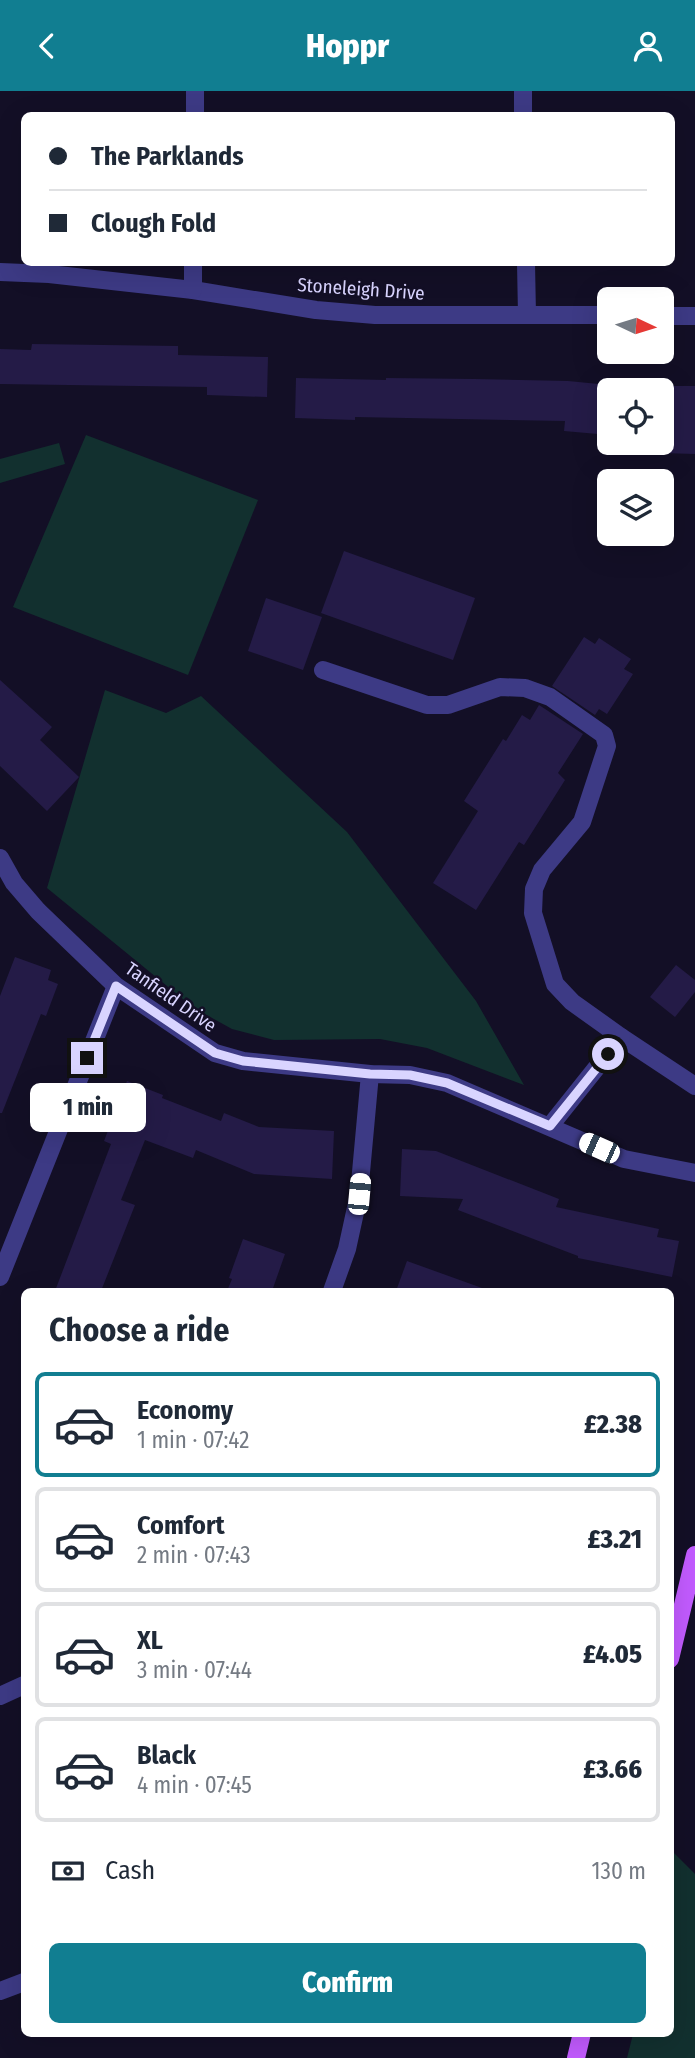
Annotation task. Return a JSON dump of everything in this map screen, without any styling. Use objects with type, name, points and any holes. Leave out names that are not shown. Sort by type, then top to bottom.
[{"type":"main road","points":[[674,1642],[695,1555]]},
{"type":"main road","points":[[576,2058],[581,2037]]},
{"type":"street","points":[[195,91],[195,112]]},
{"type":"street","points":[[523,91],[523,112]]},
{"type":"street","points":[[193,266],[193,289]]},
{"type":"street","points":[[526,266],[527,315]]},
{"type":"street","name":"Stoneleigh Drive","points":[[0,272],[49,274],[193,289],[316,310],[375,315],[597,315]]},
{"type":"street","points":[[674,316],[695,316]]},
{"type":"street","points":[[323,670],[427,705],[448,705],[500,687],[525,688],[550,697],[604,735],[607,746],[582,822],[542,870],[534,889],[533,913],[555,984],[572,1002],[621,1038],[695,1086]]},
{"type":"street","name":"Tanfield Drive","points":[[0,858],[14,883],[38,911],[116,986],[215,1053],[243,1061],[370,1074],[410,1075],[447,1083],[624,1159],[695,1173]]},
{"type":"street","points":[[0,1277],[116,986]]},
{"type":"street","points":[[550,1126],[621,1038]]},
{"type":"street","points":[[333,1288],[347,1249],[359,1194],[370,1074]]},
{"type":"street","points":[[0,1696],[21,1686]]},
{"type":"street","points":[[0,1991],[21,1983]]},
{"type":"green space","points":[[86,435],[258,500],[188,675],[13,607]]},
{"type":"green space","points":[[59,443],[65,464],[0,483],[0,459]]},
{"type":"green space","points":[[105,690],[166,713],[201,696],[347,832],[476,1001],[524,1085],[427,1048],[380,1039],[274,1040],[232,1029],[194,1008],[47,888]]},
{"type":"green space","points":[[674,1853],[695,1874],[695,2058],[627,2058],[632,2037],[674,2037]]},
{"type":"building","points":[[32,344],[178,346],[178,355],[268,357],[267,397],[207,395],[207,387],[0,384],[0,349],[31,350]]},
{"type":"building","points":[[296,378],[568,381],[597,384],[597,434],[564,431],[565,421],[295,418]]},
{"type":"building","points":[[674,386],[695,386],[695,454],[674,453]]},
{"type":"building","points":[[344,551],[475,598],[453,660],[321,613]]},
{"type":"building","points":[[266,598],[322,617],[303,670],[248,651]]},
{"type":"building","points":[[584,637],[595,644],[599,638],[631,659],[624,669],[633,674],[607,714],[599,709],[595,715],[552,686]]},
{"type":"building","points":[[0,680],[52,727],[40,740],[79,777],[47,811],[0,766]]},
{"type":"building","points":[[539,705],[583,734],[558,773],[565,780],[524,845],[519,842],[476,910],[433,883],[478,811],[464,801],[503,739],[506,741],[522,715],[530,720]]},
{"type":"building","points":[[15,957],[51,970],[48,980],[58,984],[46,1016],[41,1014],[0,1113],[0,996]]},
{"type":"building","points":[[676,965],[695,980],[695,992],[675,1017],[650,997]]},
{"type":"building","points":[[127,1081],[221,1121],[224,1113],[259,1127],[334,1131],[332,1179],[254,1174],[196,1150],[193,1158],[145,1140],[121,1200],[135,1205],[102,1288],[56,1288],[111,1144],[104,1141]]},
{"type":"building","points":[[402,1149],[436,1151],[559,1199],[556,1207],[659,1229],[657,1237],[679,1241],[672,1277],[578,1258],[458,1210],[463,1199],[400,1196]]},
{"type":"building","points":[[243,1239],[285,1254],[273,1288],[228,1288],[232,1279],[229,1278]]},
{"type":"building","points":[[407,1261],[482,1288],[397,1288]]},
{"type":"route","points":[[87,1058],[116,986],[215,1053],[243,1061],[370,1074],[410,1075],[447,1083],[550,1126],[608,1054]]}]
